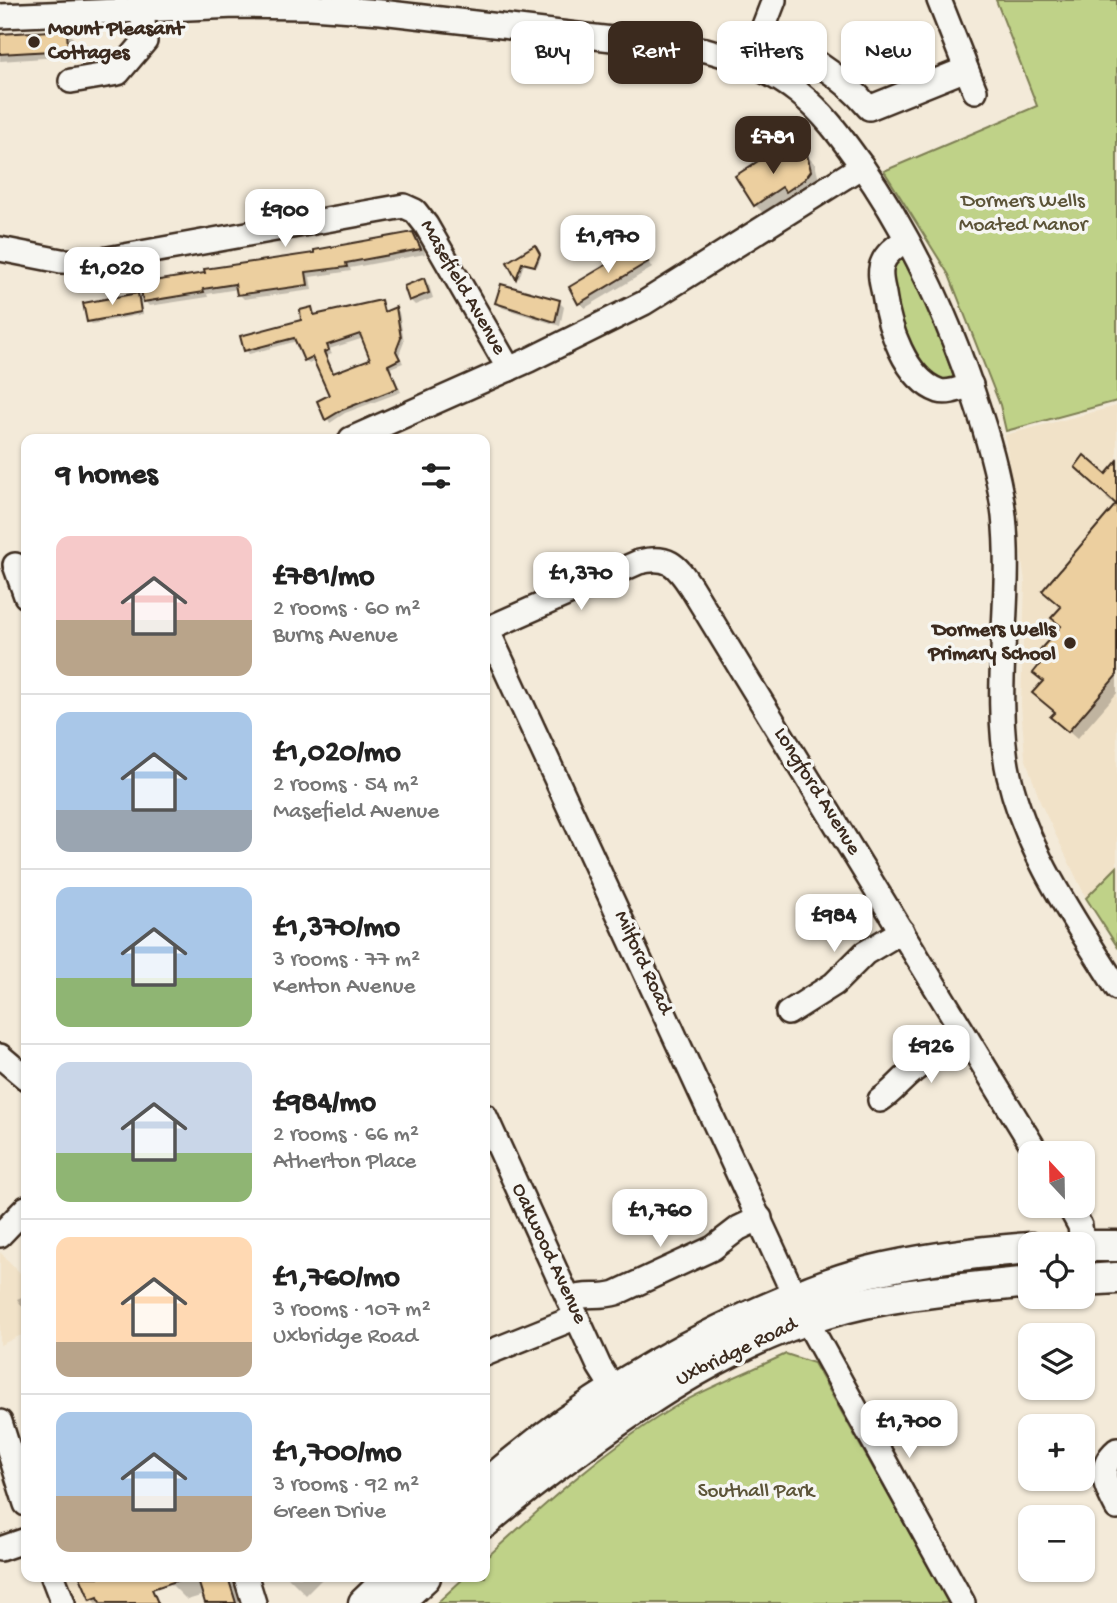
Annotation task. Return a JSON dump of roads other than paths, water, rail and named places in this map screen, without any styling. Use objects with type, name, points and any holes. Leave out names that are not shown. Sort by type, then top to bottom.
[{"type":"main road","points":[[1095,1245],[1117,1246]]},
{"type":"main road","name":"Uxbridge Road","points":[[490,1484],[630,1411],[670,1385],[728,1355],[800,1308],[865,1273],[919,1262],[1018,1249]]},
{"type":"main road","points":[[919,1262],[926,1294]]},
{"type":"main road","points":[[1095,1279],[1117,1278]]},
{"type":"main road","name":"Uxbridge Road","points":[[490,1516],[534,1463],[614,1390],[686,1347],[800,1308],[841,1308],[926,1294],[1018,1283]]},
{"type":"main road","points":[[364,1603],[386,1582]]},
{"type":"main road","points":[[397,1603],[420,1582]]},
{"type":"street","points":[[765,21],[774,0]]},
{"type":"street","points":[[939,0],[975,91]]},
{"type":"street","points":[[0,16],[246,6],[381,12],[691,47],[717,54]]},
{"type":"street","points":[[71,81],[118,73],[145,41],[142,10]]},
{"type":"street","points":[[827,68],[848,85],[869,108]]},
{"type":"street","points":[[835,128],[869,108],[966,69]]},
{"type":"street","points":[[785,84],[797,91],[835,128],[894,214],[933,290],[971,385],[994,463],[1004,515],[1007,568],[1003,719],[1009,775],[1021,817],[1043,865],[1117,988]]},
{"type":"street","points":[[362,434],[509,369],[644,303],[862,166]]},
{"type":"street","name":"Masefield Avenue","points":[[0,249],[61,261],[91,262],[396,205],[404,206],[415,211],[426,225],[509,369]]},
{"type":"street","points":[[906,239],[885,258],[881,268],[886,311],[894,336],[913,370],[933,388],[944,392],[971,385]]},
{"type":"street","name":"Longford Avenue","points":[[490,628],[639,562],[663,559],[683,574],[1030,1141]]},
{"type":"street","points":[[14,565],[21,583]]},
{"type":"street","name":"Milford Road","points":[[490,639],[800,1308],[963,1603]]},
{"type":"street","points":[[788,1013],[834,984],[865,953],[901,931]]},
{"type":"street","points":[[880,1100],[893,1092],[902,1080],[919,1066],[967,1039]]},
{"type":"street","points":[[0,1056],[21,1074]]},
{"type":"street","name":"Oakwood Avenue","points":[[491,1147],[573,1308],[599,1366],[614,1390]]},
{"type":"street","points":[[0,1236],[21,1213]]},
{"type":"street","points":[[490,1351],[573,1308],[581,1294],[605,1296],[616,1293],[720,1245],[739,1228],[760,1219]]},
{"type":"street","points":[[0,1422],[21,1488]]},
{"type":"street","points":[[1117,1450],[1106,1464],[1104,1476],[1107,1489],[1117,1508]]},
{"type":"street","points":[[0,1549],[21,1543]]},
{"type":"street","points":[[55,1582],[63,1603]]},
{"type":"street","points":[[248,1582],[254,1603]]},
{"type":"place","name":"Mount Pleasant Cottages","points":[[34,42]]},
{"type":"place","name":"Dormers Wells Primary School","points":[[1070,643]]},
{"type":"park label","name":"Dormers Wells Moated Manor","points":[[1023,214]]},
{"type":"park label","name":"Southall Park","points":[[756,1492]]}]
